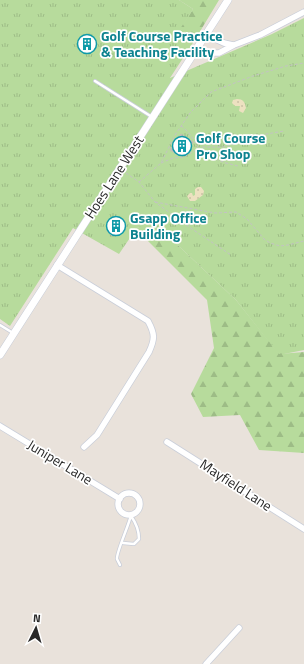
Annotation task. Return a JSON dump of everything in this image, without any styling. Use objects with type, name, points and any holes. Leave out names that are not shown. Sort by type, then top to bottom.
[{"type":"street","name":"Hoes Lane West","points":[[0,355],[228,0]]},
{"type":"street","points":[[197,50],[206,53],[219,53],[234,45],[260,35],[304,12]]},
{"type":"street","points":[[206,35],[224,43],[234,45]]},
{"type":"street","points":[[57,265],[148,321],[153,329],[154,340],[149,352],[97,435],[84,447]]},
{"type":"street","name":"Juniper Lane","points":[[0,426],[120,499]]},
{"type":"street","name":"Mayfield Lane","points":[[167,442],[304,529]]},
{"type":"street","points":[[128,493],[133,494],[138,498],[141,505],[136,513],[131,515],[125,515],[121,512],[118,504],[120,499],[128,493]]},
{"type":"street","points":[[206,664],[239,628]]},
{"type":"lane","points":[[94,81],[152,117]]},
{"type":"lane","points":[[0,325],[13,333]]},
{"type":"lane","points":[[122,543],[134,544],[140,538],[136,524],[131,515]]},
{"type":"lane","points":[[120,565],[117,560],[118,554],[131,515]]},
{"type":"path","points":[[161,164],[175,135],[194,108],[215,90],[286,66],[304,63]]},
{"type":"path","points":[[181,126],[194,138],[202,154],[238,166]]},
{"type":"path","points":[[139,182],[161,164],[173,158],[184,157],[198,148],[235,144],[261,134],[284,131]]},
{"type":"path","points":[[120,168],[139,182],[155,202],[231,255]]},
{"type":"path","points":[[155,202],[215,213],[236,212],[247,219],[264,239],[270,243],[280,246],[304,241]]},
{"type":"green space","points":[[0,0],[179,0],[193,9],[181,29],[196,38],[170,78],[272,34],[304,18],[304,350],[279,355],[236,300],[150,219],[136,229],[119,254],[73,228],[10,326],[0,319]]},
{"type":"green space","points":[[179,0],[219,0],[196,38],[180,29],[193,9]]},
{"type":"green space","points":[[150,219],[236,300],[279,354],[304,352],[304,453],[259,450],[240,415],[203,417],[191,394],[214,348],[207,300],[136,229]]},
{"type":"sand","points":[[233,100],[242,100],[245,104],[246,108],[243,113],[239,111],[240,106],[235,106],[232,103]]},
{"type":"sand","points":[[201,187],[204,191],[203,195],[195,201],[190,201],[187,196],[190,193],[192,193],[193,196],[195,195],[195,189]]},
{"type":"building","name":"Golf Course Practice & Teaching Facility","points":[[87,37],[94,41],[88,51],[81,48]]},
{"type":"building","name":"Golf Course Pro Shop","points":[[181,134],[193,142],[185,156],[180,152],[178,155],[170,150]]},
{"type":"building","name":"Gsapp Office Building","points":[[116,217],[119,220],[121,218],[125,221],[112,236],[107,231],[111,227],[109,225]]},
{"type":"place","name":"Golf Course Practice & Teaching Facility","points":[[87,44]]},
{"type":"place","name":"Golf Course Pro Shop","points":[[182,146]]},
{"type":"place","name":"Gsapp Office Building","points":[[116,226]]}]
